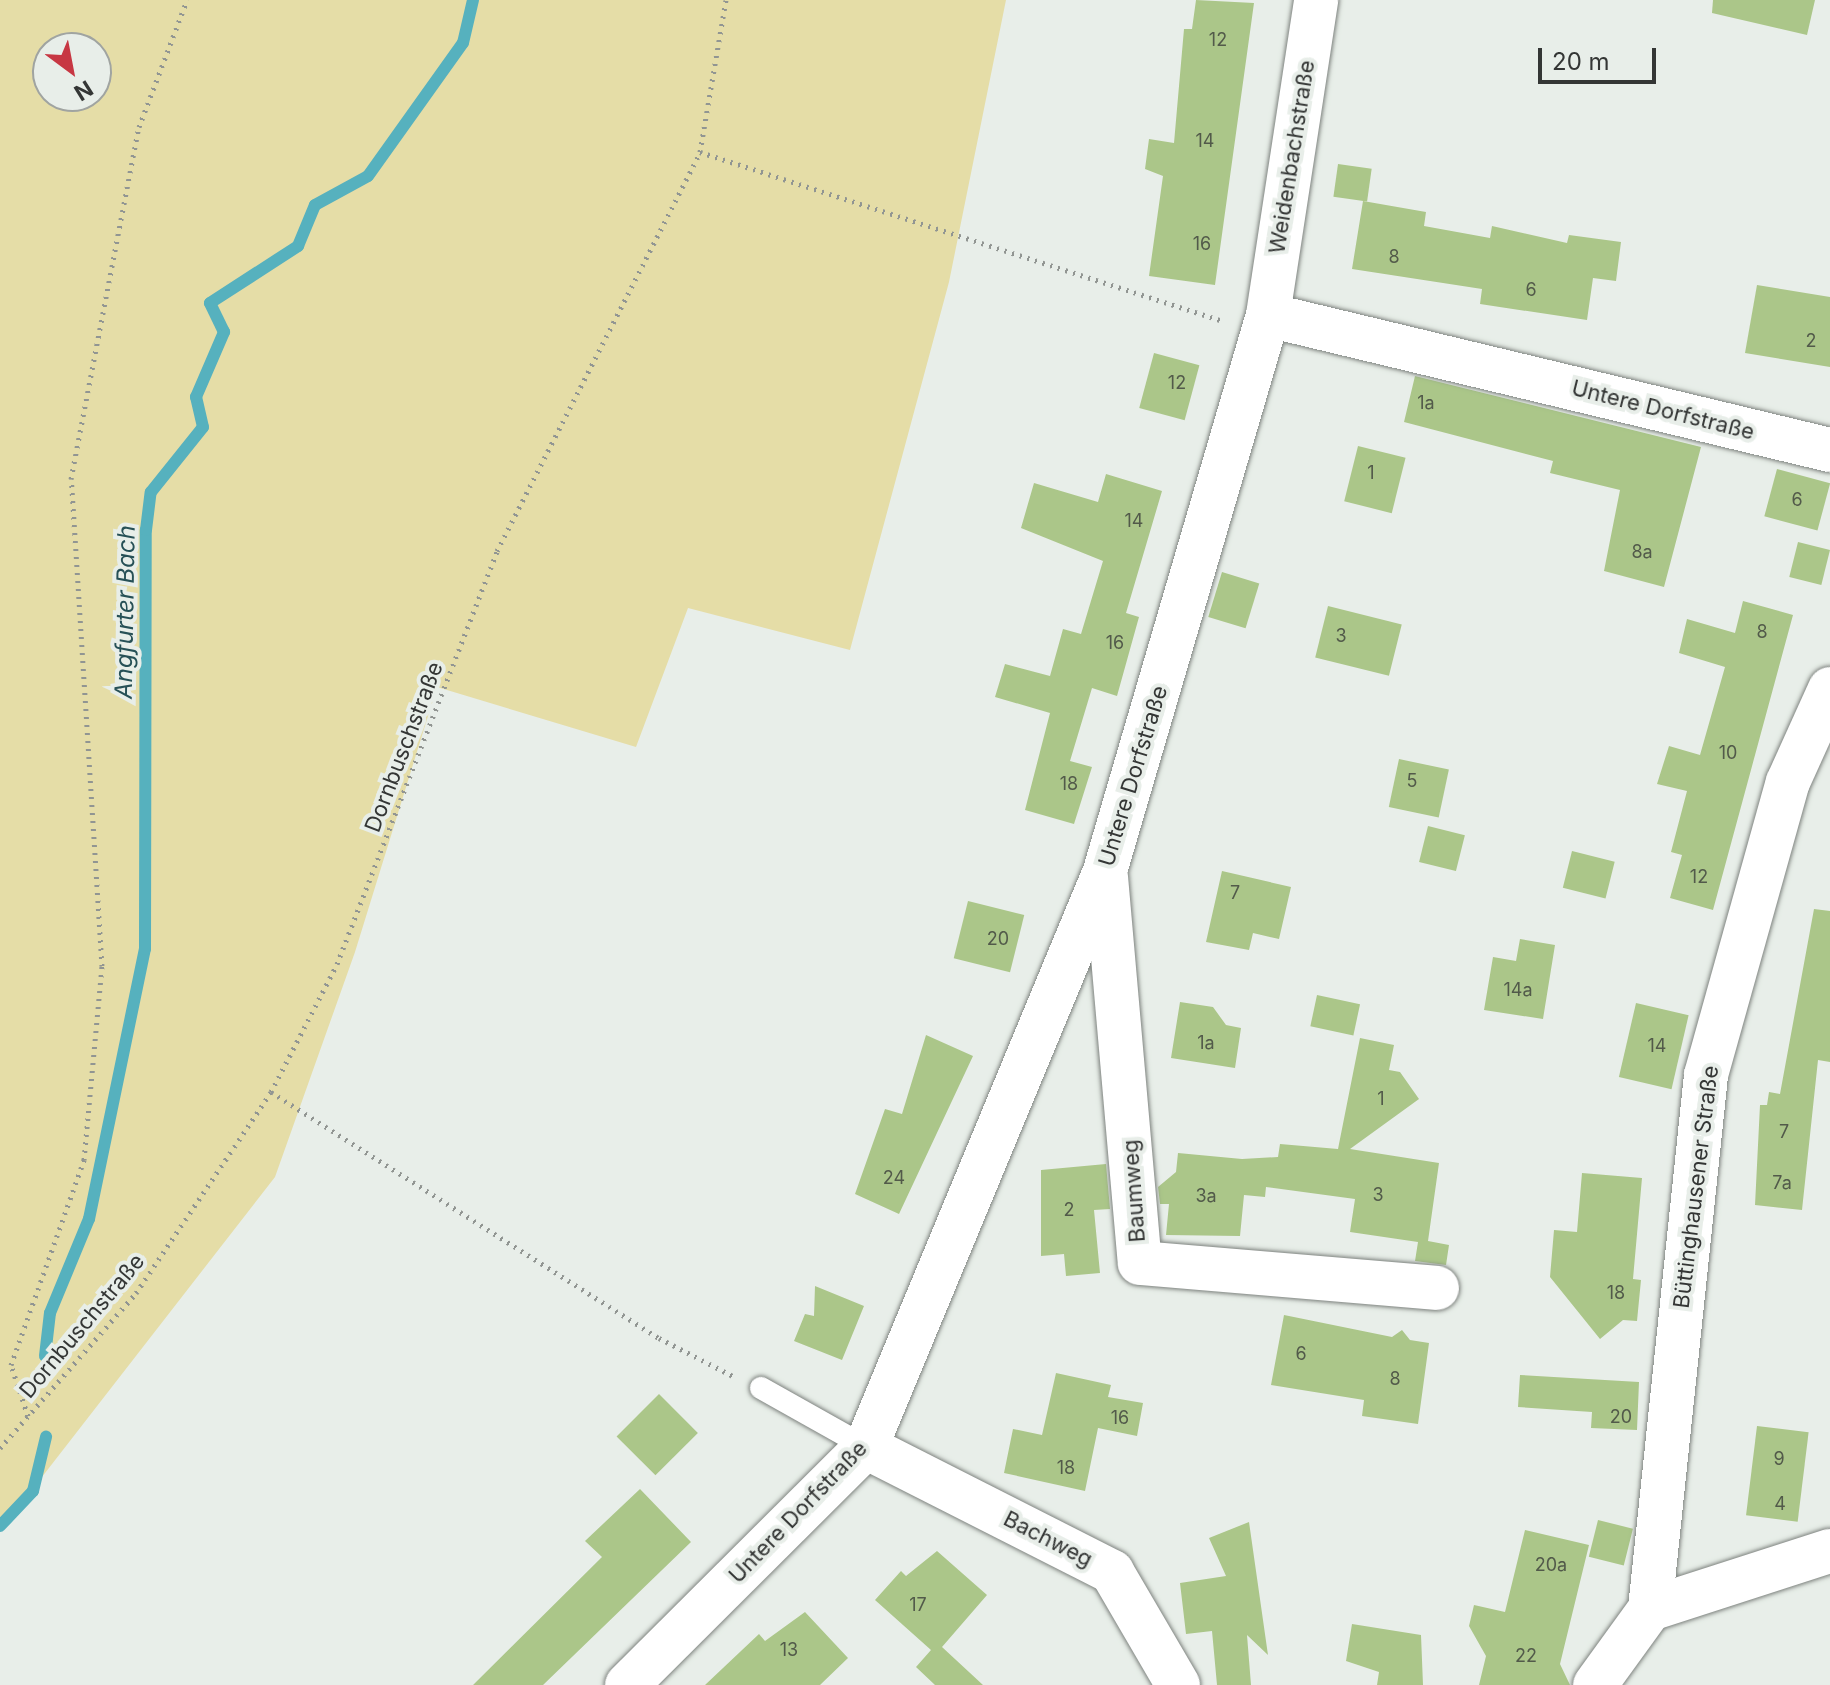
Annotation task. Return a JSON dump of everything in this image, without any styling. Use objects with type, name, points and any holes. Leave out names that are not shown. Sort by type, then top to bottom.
[{"type":"street","name":"Weidenbachstraße","points":[[1266,323],[1316,0]]},
{"type":"street","name":"Untere Dorfstraße","points":[[627,1685],[866,1447],[1105,871],[1266,323],[1830,450]]},
{"type":"street","name":"Büttinghausener Straße","points":[[1595,1685],[1650,1609],[1706,1075],[1788,782],[1830,689]]},
{"type":"street","name":"Baumweg","points":[[1105,871],[1140,1263],[1437,1288]]},
{"type":"street","name":"Bachweg","points":[[866,1447],[1112,1572],[1178,1685]]},
{"type":"street","points":[[1650,1609],[1830,1551]]},
{"type":"lane","points":[[761,1388],[866,1447]]},
{"type":"path","points":[[28,1416],[11,1365],[84,1160],[102,966],[71,479],[139,127],[187,0]]},
{"type":"path","name":"Dornbuschstraße","points":[[0,1448],[136,1293],[271,1092],[337,964],[497,551],[700,152],[726,0]]},
{"type":"path","points":[[700,152],[1266,323]]},
{"type":"path","points":[[271,1092],[659,1338],[761,1388]]},
{"type":"shaded area","points":[[0,0],[1006,0],[949,282],[850,650],[688,608],[636,747],[437,687],[355,952],[275,1177],[0,1531]]},
{"type":"building","points":[[1196,0],[1254,3],[1215,285],[1149,276],[1163,176],[1145,169],[1149,139],[1174,143],[1184,29],[1192,29]]},
{"type":"building","points":[[1713,0],[1815,0],[1807,35],[1712,13]]},
{"type":"building","points":[[1338,164],[1372,169],[1367,201],[1333,197]]},
{"type":"building","points":[[1363,201],[1426,212],[1424,226],[1490,238],[1492,226],[1567,243],[1569,235],[1621,242],[1616,281],[1593,278],[1587,320],[1480,304],[1482,289],[1352,269]]},
{"type":"building","points":[[1757,285],[1830,297],[1830,367],[1745,353]]},
{"type":"building","points":[[1154,353],[1199,365],[1185,420],[1139,408]]},
{"type":"building","points":[[1415,376],[1701,447],[1664,587],[1604,571],[1620,490],[1550,473],[1553,461],[1404,422]]},
{"type":"building","points":[[1358,446],[1406,458],[1392,513],[1344,501]]},
{"type":"building","points":[[1777,469],[1830,483],[1817,531],[1764,516]]},
{"type":"building","points":[[1106,474],[1162,491],[1126,613],[1139,617],[1117,696],[1092,688],[1070,761],[1092,767],[1074,824],[1025,810],[1050,713],[995,697],[1005,664],[1050,676],[1063,629],[1081,634],[1103,561],[1021,528],[1034,483],[1098,502]]},
{"type":"building","points":[[1798,542],[1830,550],[1821,585],[1789,577]]},
{"type":"building","points":[[1222,572],[1259,583],[1246,628],[1208,617]]},
{"type":"building","points":[[1743,601],[1793,615],[1713,910],[1670,898],[1682,855],[1671,852],[1687,791],[1657,784],[1669,746],[1700,755],[1725,667],[1679,653],[1687,619],[1735,633]]},
{"type":"building","points":[[1328,606],[1402,624],[1389,676],[1315,657]]},
{"type":"building","points":[[1399,759],[1449,770],[1439,818],[1389,807]]},
{"type":"building","points":[[1428,826],[1465,835],[1456,871],[1419,862]]},
{"type":"building","points":[[1572,851],[1615,862],[1605,899],[1563,888]]},
{"type":"building","points":[[1222,871],[1291,887],[1279,939],[1253,933],[1249,950],[1206,942]]},
{"type":"building","points":[[968,901],[1024,915],[1010,972],[954,958]]},
{"type":"building","points":[[1814,909],[1830,911],[1830,1062],[1818,1060],[1802,1210],[1755,1205],[1760,1105],[1767,1105],[1769,1092],[1780,1094]]},
{"type":"building","points":[[1520,939],[1555,945],[1543,1019],[1484,1010],[1493,957],[1516,961]]},
{"type":"building","points":[[1317,995],[1360,1004],[1353,1035],[1310,1026]]},
{"type":"building","points":[[1180,1002],[1213,1007],[1226,1025],[1241,1028],[1235,1068],[1171,1058]]},
{"type":"building","points":[[1636,1003],[1689,1015],[1672,1089],[1619,1077]]},
{"type":"building","points":[[926,1035],[973,1056],[899,1214],[855,1194],[885,1109],[902,1114]]},
{"type":"building","points":[[1360,1038],[1394,1045],[1389,1070],[1400,1072],[1419,1099],[1350,1149],[1439,1163],[1428,1241],[1449,1245],[1446,1265],[1415,1261],[1418,1242],[1350,1232],[1355,1199],[1266,1187],[1265,1197],[1244,1195],[1240,1236],[1166,1235],[1169,1204],[1160,1204],[1158,1187],[1176,1172],[1178,1153],[1242,1159],[1278,1157],[1280,1144],[1338,1149]]},
{"type":"building","points":[[1106,1164],[1110,1209],[1094,1210],[1100,1273],[1066,1276],[1064,1254],[1041,1256],[1041,1170]]},
{"type":"building","points":[[1582,1173],[1642,1178],[1633,1279],[1641,1280],[1637,1321],[1623,1320],[1600,1339],[1550,1277],[1554,1230],[1577,1232]]},
{"type":"building","points":[[815,1286],[864,1306],[842,1360],[794,1341],[805,1314],[814,1316]]},
{"type":"building","points":[[1284,1315],[1392,1337],[1402,1330],[1410,1340],[1429,1343],[1418,1424],[1362,1416],[1364,1400],[1271,1385]]},
{"type":"building","points":[[1056,1373],[1111,1385],[1108,1397],[1143,1403],[1137,1436],[1098,1428],[1085,1491],[1004,1473],[1013,1429],[1042,1435]]},
{"type":"building","points":[[1520,1375],[1639,1382],[1637,1430],[1591,1428],[1592,1412],[1518,1407]]},
{"type":"building","points":[[659,1394],[698,1433],[655,1475],[617,1436]]},
{"type":"building","points":[[1757,1426],[1809,1432],[1798,1522],[1746,1515]]},
{"type":"building","points":[[640,1489],[691,1542],[543,1685],[473,1685],[602,1557],[585,1541]]},
{"type":"building","points":[[1598,1520],[1633,1529],[1624,1566],[1589,1557]]},
{"type":"building","points":[[1249,1522],[1268,1655],[1247,1635],[1251,1685],[1217,1685],[1212,1631],[1186,1634],[1180,1583],[1226,1576],[1209,1538]]},
{"type":"building","points":[[1525,1530],[1589,1545],[1560,1664],[1570,1685],[1479,1685],[1486,1656],[1469,1626],[1474,1605],[1505,1612]]},
{"type":"building","points":[[937,1551],[987,1595],[942,1647],[983,1685],[935,1685],[916,1667],[931,1650],[875,1600],[901,1571],[906,1576]]},
{"type":"building","points":[[805,1612],[848,1658],[820,1685],[705,1685],[759,1634],[765,1641]]},
{"type":"building","points":[[1352,1624],[1421,1635],[1423,1685],[1377,1685],[1379,1672],[1346,1661]]},
{"type":"waterway","name":"Angfurter Bach","points":[[45,1356],[50,1313],[89,1219],[145,949],[146,530],[151,492],[203,427],[196,397],[224,332],[210,303],[298,246],[315,205],[368,176],[463,43],[473,0]]},
{"type":"waterway","name":"Angfurter Bach","points":[[0,1526],[33,1491],[46,1437]]}]
